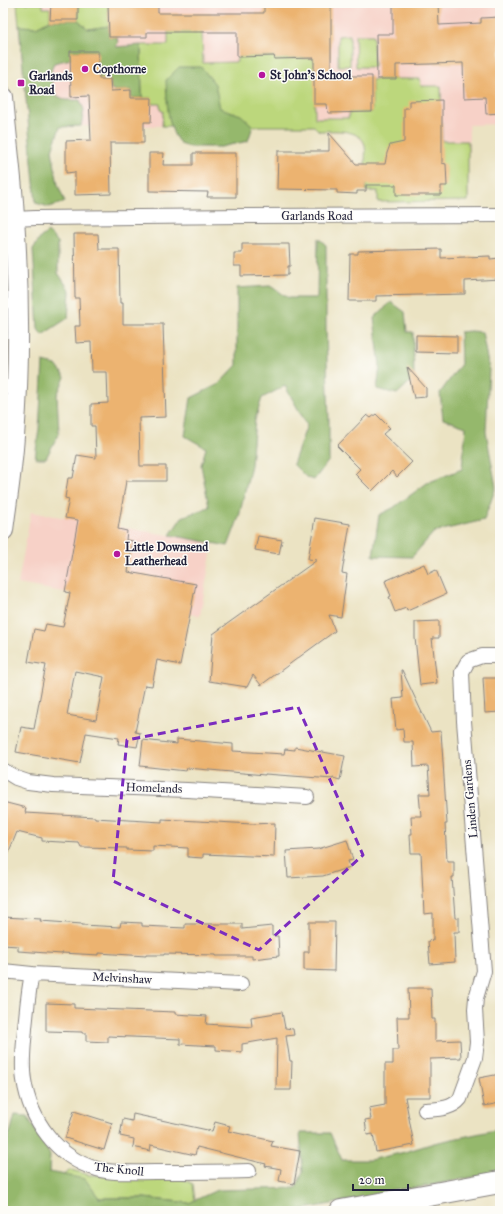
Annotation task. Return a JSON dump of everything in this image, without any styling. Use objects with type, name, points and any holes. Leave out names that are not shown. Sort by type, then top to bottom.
[{"type":"highway","points":[[341,1211],[500,1182]]},
{"type":"main road","points":[[3,97],[14,219],[17,297],[10,387],[14,436],[11,475],[3,530]]},
{"type":"street","name":"Garlands Road","points":[[14,219],[500,215]]},
{"type":"street","name":"Linden Gardens","points":[[425,1110],[456,1104],[460,1099],[474,1058],[477,1042],[475,1009],[476,998],[484,971],[464,721],[462,672],[468,661],[482,656],[500,656]]},
{"type":"street","name":"Homelands","points":[[3,770],[16,778],[28,782],[53,785],[187,790],[307,797]]},
{"type":"street","name":"Melvinshaw","points":[[3,971],[32,974],[241,984]]},
{"type":"street","name":"The Knoll","points":[[32,974],[28,992],[23,1057],[24,1080],[30,1104],[43,1130],[61,1150],[82,1164],[98,1170],[128,1173],[249,1171]]},
{"type":"highlighted area","points":[[298,707],[363,855],[259,950],[113,881],[127,740]]},
{"type":"shaded area","name":"St John's School","points":[[17,3],[500,3],[500,124],[469,125],[468,201],[378,202],[378,191],[366,191],[367,165],[365,164],[365,145],[358,136],[350,132],[319,131],[314,126],[28,126]]},
{"type":"shaded area","name":"Little Downsend Leatherhead","points":[[31,512],[213,543],[200,616],[18,584]]},
{"type":"green space","points":[[17,3],[43,3],[43,8],[50,8],[50,20],[36,27],[19,26]]},
{"type":"green space","points":[[78,3],[108,3],[109,26],[88,29],[78,20]]},
{"type":"green space","points":[[50,20],[78,20],[88,29],[109,26],[109,37],[117,37],[118,43],[115,47],[141,45],[142,98],[131,98],[131,90],[116,91],[111,89],[110,79],[99,79],[98,51],[71,51],[71,59],[54,63],[51,71],[53,94],[66,100],[80,100],[84,110],[81,126],[60,127],[52,150],[58,185],[65,202],[49,207],[36,203],[19,26],[36,27]]},
{"type":"green space","points":[[168,32],[202,32],[203,63],[237,62],[237,57],[274,56],[275,59],[314,58],[315,118],[349,118],[349,112],[372,112],[372,80],[420,79],[421,86],[441,86],[442,141],[468,141],[468,201],[378,202],[378,191],[366,191],[367,165],[365,164],[365,145],[358,136],[352,133],[319,131],[314,126],[162,126],[163,111],[160,110],[160,104],[152,104],[151,98],[142,98],[141,45],[168,45]]},
{"type":"green space","points":[[350,35],[350,66],[338,66],[338,36]]},
{"type":"green space","points":[[355,35],[373,35],[374,67],[356,67]]},
{"type":"green space","points":[[179,67],[201,67],[215,84],[220,108],[241,115],[253,126],[248,141],[221,147],[191,147],[183,145],[177,139],[172,130],[170,120],[166,80]]},
{"type":"green space","points":[[48,232],[58,242],[58,273],[70,291],[68,318],[42,335],[38,329],[33,249],[41,237]]},
{"type":"green space","points":[[318,238],[326,245],[329,460],[314,480],[307,478],[293,464],[307,425],[285,386],[262,398],[255,420],[251,465],[239,517],[228,546],[170,535],[182,517],[209,507],[201,465],[206,448],[185,436],[191,398],[219,384],[237,365],[237,288],[270,286],[289,298],[317,298]]},
{"type":"green space","points":[[391,302],[405,312],[407,332],[413,332],[414,378],[397,394],[377,389],[380,366],[374,318]]},
{"type":"green space","points":[[460,332],[482,332],[489,369],[486,432],[496,487],[484,520],[434,532],[412,557],[373,556],[379,515],[393,508],[427,483],[462,469],[466,427],[443,419],[440,393],[461,364]]},
{"type":"green space","points":[[43,362],[56,365],[65,377],[57,395],[59,433],[46,458],[35,458],[39,429]]},
{"type":"green space","points":[[15,1115],[27,1116],[50,1155],[49,1172],[85,1179],[99,1198],[144,1198],[189,1203],[217,1190],[296,1188],[303,1172],[300,1133],[330,1133],[342,1160],[370,1160],[405,1152],[434,1143],[500,1129],[500,1172],[294,1211],[3,1211],[3,1150]]},
{"type":"green space","points":[[71,1170],[89,1175],[181,1178],[193,1184],[195,1201],[190,1203],[144,1198],[99,1198],[85,1180],[63,1175]]},
{"type":"building","points":[[51,3],[78,3],[78,20],[50,20]]},
{"type":"building","points":[[108,3],[158,3],[158,13],[264,13],[264,3],[331,3],[331,76],[372,76],[372,112],[328,113],[327,104],[314,104],[314,58],[275,59],[274,56],[237,57],[237,32],[147,32],[147,37],[109,37]]},
{"type":"building","points":[[393,3],[438,3],[439,25],[481,23],[481,18],[500,17],[500,113],[486,114],[485,97],[464,98],[463,63],[396,65],[396,79],[377,79],[376,34],[393,34]]},
{"type":"building","points":[[70,51],[98,51],[99,79],[110,79],[111,91],[131,90],[131,98],[152,98],[151,122],[144,122],[144,143],[110,143],[111,194],[75,195],[75,172],[66,173],[66,141],[91,140],[89,96],[71,97]]},
{"type":"building","points":[[442,100],[442,163],[446,164],[447,186],[441,186],[441,195],[396,195],[396,185],[366,185],[366,191],[357,191],[357,194],[337,193],[337,190],[277,189],[278,151],[329,151],[329,133],[356,164],[385,164],[390,145],[404,142],[404,108],[409,108],[409,101]]},
{"type":"building","points":[[149,153],[164,153],[163,165],[193,165],[193,153],[236,153],[236,197],[207,197],[208,192],[149,191]]},
{"type":"building","points":[[74,234],[98,234],[99,249],[119,249],[120,303],[123,303],[123,324],[163,324],[166,417],[139,418],[140,466],[166,466],[166,481],[126,481],[118,529],[127,531],[126,540],[133,541],[128,572],[196,584],[180,665],[157,660],[152,686],[145,685],[135,732],[140,733],[137,747],[118,744],[119,738],[86,733],[80,763],[16,752],[21,727],[34,729],[46,665],[28,662],[34,629],[44,631],[46,624],[63,627],[70,593],[65,592],[78,520],[65,518],[69,499],[65,498],[68,478],[73,478],[77,455],[96,458],[95,426],[91,426],[91,404],[108,403],[107,372],[92,372],[91,342],[76,343],[75,326],[80,326],[79,298],[75,298]],"holes":[[[75,671],[104,677],[96,720],[67,715]]]},
{"type":"building","points":[[242,244],[289,244],[290,266],[288,266],[288,275],[241,276],[241,266],[234,266],[234,253],[242,253]]},
{"type":"building","points":[[441,249],[441,258],[490,256],[490,259],[500,258],[500,279],[465,281],[465,294],[376,296],[376,301],[349,301],[350,254],[358,254],[358,251]]},
{"type":"building","points":[[416,335],[457,336],[457,353],[416,352]]},
{"type":"building","points":[[407,367],[426,388],[426,397],[414,398]]},
{"type":"building","points":[[376,414],[390,428],[383,434],[412,462],[397,477],[392,471],[372,491],[355,474],[360,469],[337,446],[367,415],[371,418]]},
{"type":"building","points":[[315,518],[350,524],[342,573],[347,574],[341,617],[329,615],[335,631],[261,685],[253,675],[247,687],[209,681],[213,634],[317,560],[308,559]]},
{"type":"building","points":[[258,536],[282,540],[279,554],[255,550]]},
{"type":"building","points":[[424,564],[428,574],[436,570],[446,594],[407,611],[406,608],[395,612],[385,581]]},
{"type":"building","points":[[439,621],[439,638],[432,638],[437,683],[420,685],[415,638],[415,622]]},
{"type":"building","points":[[401,670],[431,732],[441,731],[447,824],[445,824],[447,861],[454,861],[454,877],[452,877],[455,918],[459,918],[459,932],[454,932],[455,962],[430,964],[428,941],[433,940],[433,913],[424,914],[421,853],[411,853],[410,834],[412,834],[411,816],[421,816],[419,794],[430,794],[428,766],[414,767],[413,742],[404,742],[403,729],[396,730],[393,699],[403,698]]},
{"type":"building","points":[[483,678],[500,678],[500,712],[485,713]]},
{"type":"building","points":[[177,739],[233,744],[233,751],[284,754],[285,749],[295,750],[295,747],[345,756],[340,780],[333,778],[265,775],[187,768],[186,771],[140,766],[143,740],[177,744]]},
{"type":"building","points":[[3,802],[26,808],[25,813],[162,822],[162,819],[252,824],[275,823],[274,857],[203,854],[203,858],[188,857],[188,848],[153,846],[153,851],[127,850],[127,848],[81,847],[79,843],[42,841],[42,838],[17,832],[3,866]]},
{"type":"building","points":[[347,840],[353,860],[348,861],[350,867],[323,876],[288,878],[286,851],[318,849]]},
{"type":"building","points":[[3,917],[41,919],[40,921],[82,925],[120,927],[121,922],[142,923],[142,926],[185,928],[185,924],[242,924],[242,929],[272,926],[272,936],[278,936],[279,956],[252,959],[252,956],[164,954],[146,956],[99,953],[99,955],[18,951],[18,946],[3,945]]},
{"type":"building","points":[[309,922],[335,922],[334,971],[304,970],[304,952],[309,952]]},
{"type":"building","points":[[408,988],[431,988],[432,1019],[435,1019],[435,1041],[460,1040],[461,1058],[430,1059],[430,1097],[405,1097],[414,1145],[376,1152],[373,1134],[367,1135],[365,1120],[371,1119],[369,1108],[385,1105],[385,1064],[393,1064],[393,1050],[398,1050],[397,1017],[409,1017]]},
{"type":"building","points":[[46,1003],[74,1004],[74,1008],[175,1012],[175,1014],[207,1016],[206,1024],[252,1027],[251,1017],[282,1012],[285,1028],[293,1029],[294,1035],[286,1036],[290,1061],[292,1061],[291,1090],[276,1090],[277,1038],[242,1044],[242,1052],[216,1050],[216,1046],[180,1044],[180,1039],[108,1036],[108,1042],[86,1041],[86,1033],[82,1032],[46,1031]]},
{"type":"building","points":[[500,1074],[500,1103],[484,1106],[479,1078]]},
{"type":"building","points":[[74,1111],[112,1123],[104,1150],[65,1138]]},
{"type":"building","points":[[133,1114],[212,1131],[215,1122],[230,1126],[228,1131],[273,1141],[271,1146],[300,1151],[294,1184],[279,1181],[281,1169],[197,1147],[195,1155],[151,1145],[150,1151],[133,1147],[134,1139],[120,1136],[123,1119],[132,1121]]},
{"type":"place","name":"Copthorne","points":[[85,69]]},
{"type":"place","name":"St John's School","points":[[262,75]]},
{"type":"place","name":"Garlands Road","points":[[21,83]]},
{"type":"place","name":"Little Downsend Leatherhead","points":[[117,554]]}]
